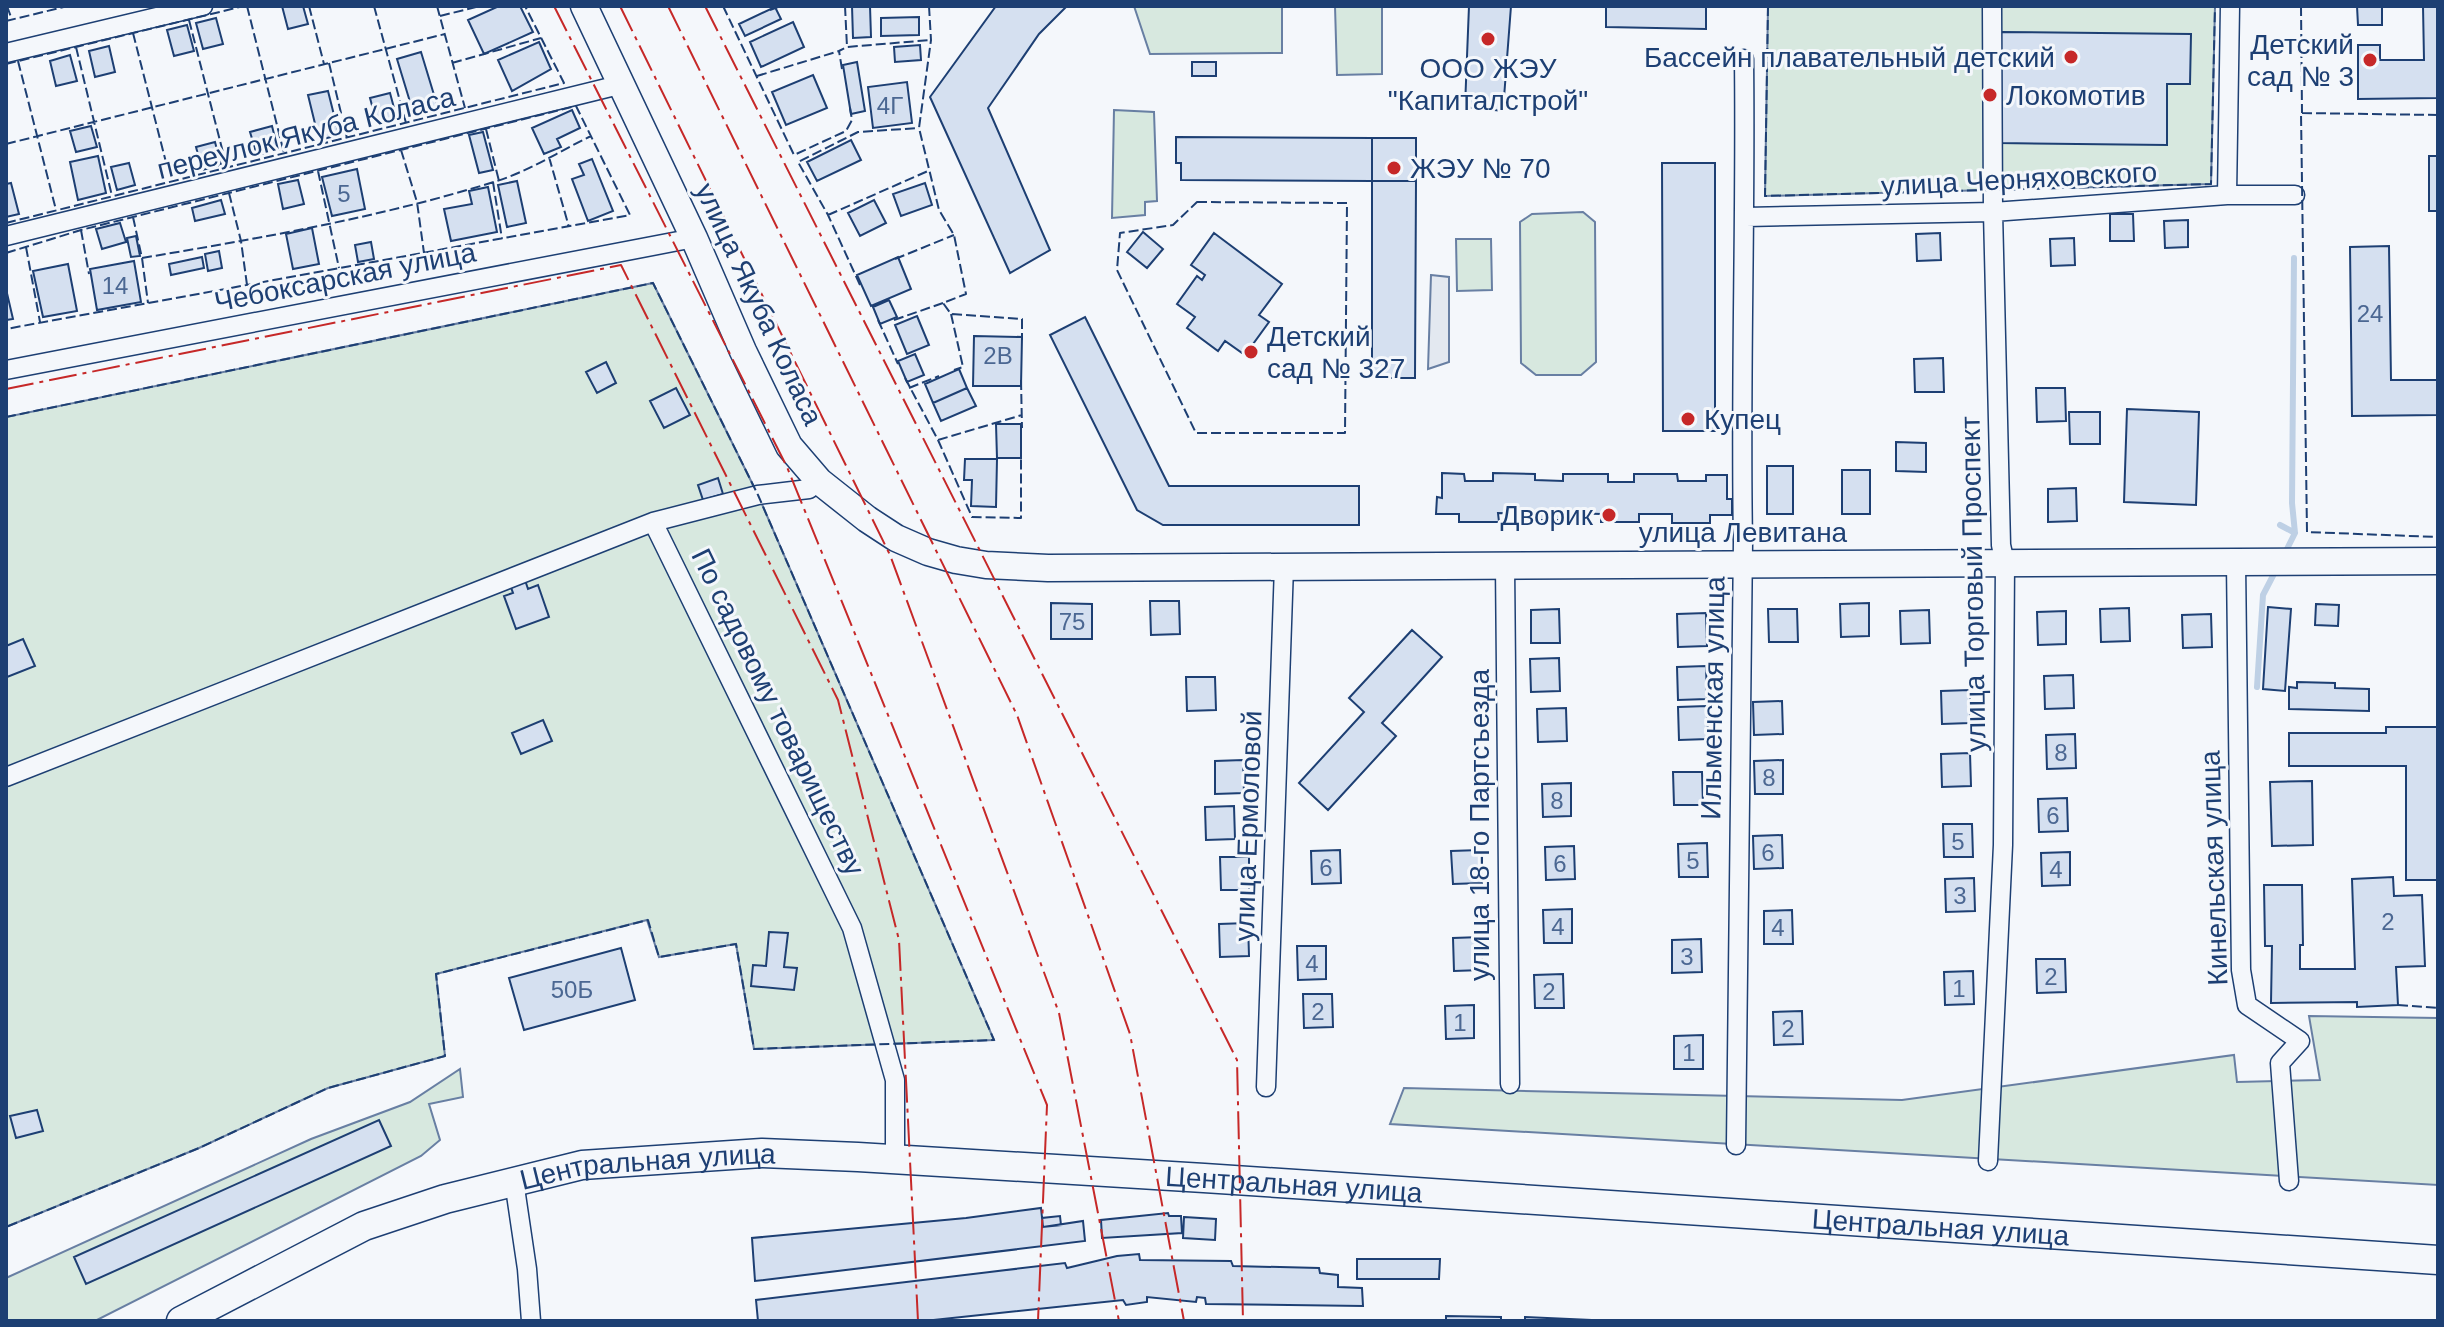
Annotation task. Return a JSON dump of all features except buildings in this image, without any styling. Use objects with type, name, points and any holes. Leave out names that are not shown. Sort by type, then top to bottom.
[{"type":"main road","name":"Центральная улица","points":[[181,1321],[364,1226],[445,1199],[582,1165],[762,1153],[895,1159],[2438,1260]]},
{"type":"street","points":[[6,53],[203,6]]},
{"type":"street","name":"улица Якуба Коласа","points":[[584,6],[789,446],[819,481],[896,538],[928,552],[986,565],[1048,568]]},
{"type":"street","name":"улица Торговый Проспект","points":[[1988,1161],[2003,845],[2005,563],[2001,545],[1993,212],[1992,6]]},
{"type":"street","points":[[2227,195],[2230,6]]},
{"type":"street","name":"Ильменская улица","points":[[1736,1145],[1741,450],[1746,217],[1744,59]]},
{"type":"street","name":"переулок Якуба Коласа","points":[[6,236],[619,85]]},
{"type":"street","name":"улица Черняховского","points":[[1746,217],[1993,212],[2227,195],[2295,195]]},
{"type":"street","name":"Чебоксарская улица","points":[[6,370],[694,238]]},
{"type":"street","points":[[6,777],[653,522],[758,495],[809,489],[819,481]]},
{"type":"street","name":"По садовому товариществу","points":[[653,522],[852,928],[895,1080],[895,1159]]},
{"type":"street","name":"улица Левитана","points":[[1048,568],[2438,561]]},
{"type":"street","name":"Кинельская улица","points":[[2236,563],[2241,970],[2247,1005],[2300,1041],[2280,1063],[2289,1181]]},
{"type":"street","name":"улица 18-го Партсъезда","points":[[1505,565],[1510,1084]]},
{"type":"street","name":"улица Ермоловой","points":[[1266,1087],[1284,566]]},
{"type":"street","points":[[514,1181],[531,1321]]},
{"type":"shaded area","points":[[1134,6],[1282,6],[1282,53],[1150,54]]},
{"type":"shaded area","points":[[1335,6],[1382,6],[1382,74],[1337,75]]},
{"type":"shaded area","name":"Локомотив","points":[[1768,6],[2215,6],[2211,184],[1765,196]]},
{"type":"shaded area","points":[[1114,110],[1154,112],[1157,201],[1145,202],[1145,215],[1112,218]]},
{"type":"shaded area","points":[[1583,212],[1595,222],[1596,362],[1581,375],[1536,375],[1521,363],[1520,222],[1532,214]]},
{"type":"shaded area","points":[[1456,239],[1491,239],[1492,290],[1457,291]]},
{"type":"shaded area","points":[[1431,275],[1449,277],[1449,362],[1428,369]]},
{"type":"shaded area","points":[[653,283],[758,495],[994,1040],[754,1049],[736,944],[659,957],[647,920],[436,974],[445,1056],[328,1088],[199,1148],[6,1227],[6,417]]},
{"type":"shaded area","points":[[2309,1016],[2438,1018],[2438,1185],[1390,1124],[1404,1088],[1902,1100],[2234,1055],[2237,1082],[2320,1080]]},
{"type":"shaded area","points":[[460,1069],[463,1097],[429,1104],[440,1140],[421,1156],[95,1321],[6,1321],[6,1278],[311,1139],[410,1102]]},
{"type":"waterway","points":[[2284,555],[2295,533],[2292,503],[2294,258]]},
{"type":"waterway","points":[[2280,525],[2295,533]]},
{"type":"waterway","points":[[2257,687],[2263,595],[2277,568]]},
{"type":"fence","points":[[7,6],[12,20]]},
{"type":"fence","points":[[6,21],[68,6]]},
{"type":"fence","points":[[6,64],[244,6]]},
{"type":"fence","points":[[247,6],[284,153]]},
{"type":"fence","points":[[309,6],[324,64]]},
{"type":"fence","points":[[374,6],[406,123]]},
{"type":"fence","points":[[437,6],[465,108]]},
{"type":"fence","points":[[440,16],[480,6]]},
{"type":"fence","points":[[6,223],[564,83],[525,6]]},
{"type":"fence","points":[[723,6],[794,155],[846,131],[852,120],[850,108]]},
{"type":"fence","points":[[770,10],[781,6]]},
{"type":"fence","points":[[845,6],[847,47]]},
{"type":"fence","points":[[929,6],[931,40],[919,128],[939,210],[954,235],[966,294],[943,303],[951,314],[1022,319],[1022,340]]},
{"type":"fence","points":[[1768,6],[1765,196],[2211,184],[2215,6]]},
{"type":"fence","points":[[2301,6],[2302,113]]},
{"type":"fence","points":[[189,20],[227,168]]},
{"type":"fence","points":[[133,33],[171,182]]},
{"type":"fence","points":[[6,144],[445,34]]},
{"type":"fence","points":[[452,63],[541,38]]},
{"type":"fence","points":[[842,69],[839,51],[847,47],[931,40]]},
{"type":"fence","points":[[76,47],[112,196]]},
{"type":"fence","points":[[757,76],[839,51]]},
{"type":"fence","points":[[18,61],[56,210]]},
{"type":"fence","points":[[329,63],[347,138]]},
{"type":"fence","points":[[6,253],[81,230],[576,106],[630,215],[6,329]]},
{"type":"fence","points":[[2438,115],[2301,113],[2307,532],[2438,537]]},
{"type":"fence","points":[[860,285],[828,215],[798,162],[858,132],[919,128]]},
{"type":"fence","points":[[486,129],[499,181]]},
{"type":"fence","points":[[133,217],[142,258],[232,243],[321,226],[454,194],[509,177],[591,136]]},
{"type":"fence","points":[[401,150],[417,202],[424,253]]},
{"type":"fence","points":[[549,157],[569,227]]},
{"type":"fence","points":[[318,171],[339,268]]},
{"type":"fence","points":[[828,215],[928,171]]},
{"type":"fence","points":[[493,182],[502,239]]},
{"type":"fence","points":[[229,193],[241,241],[247,285]]},
{"type":"fence","points":[[1197,202],[1347,203],[1345,433],[1196,433],[1117,270],[1120,233],[1173,225],[1197,202]]},
{"type":"fence","points":[[81,230],[89,274]]},
{"type":"fence","points":[[895,259],[954,235]]},
{"type":"fence","points":[[26,247],[40,322]]},
{"type":"fence","points":[[142,258],[148,303]]},
{"type":"fence","points":[[6,417],[653,283],[758,495],[994,1040],[754,1049],[736,944],[659,957],[648,920],[436,974],[445,1056],[328,1088],[199,1148],[6,1227]]},
{"type":"fence","points":[[894,320],[943,303]]},
{"type":"fence","points":[[951,314],[963,367],[954,370]]},
{"type":"fence","points":[[878,320],[898,364]]},
{"type":"fence","points":[[909,388],[939,376]]},
{"type":"fence","points":[[905,378],[938,440],[972,517],[1021,518],[1021,452]]},
{"type":"fence","points":[[1021,380],[1022,428]]},
{"type":"fence","points":[[938,440],[1022,415]]},
{"type":"fence","points":[[2398,1005],[2438,1008]]},
{"type":"power","points":[[554,6],[787,467],[1047,1105],[1038,1321]]},
{"type":"power","points":[[620,6],[890,555],[1059,1013],[1119,1321]]},
{"type":"power","points":[[668,6],[1017,715],[1130,1034],[1184,1321]]},
{"type":"power","points":[[705,6],[1237,1060],[1243,1321]]},
{"type":"power","points":[[6,389],[621,265],[838,700],[899,940],[918,1321]]},
{"type":"place","name":"ООО ЖЭУ \"Капиталстрой\"","points":[[1488,39]]},
{"type":"place","name":"Бассейн плавательный детский","points":[[2071,57]]},
{"type":"place","name":"Детский сад № 3","points":[[2370,60]]},
{"type":"place","name":"Локомотив","points":[[1990,95]]},
{"type":"place","name":"ЖЭУ № 70","points":[[1394,168]]},
{"type":"place","name":"Детский сад № 327","points":[[1251,352]]},
{"type":"place","name":"Купец","points":[[1688,419]]},
{"type":"place","name":"Дворик","points":[[1609,515]]}]
